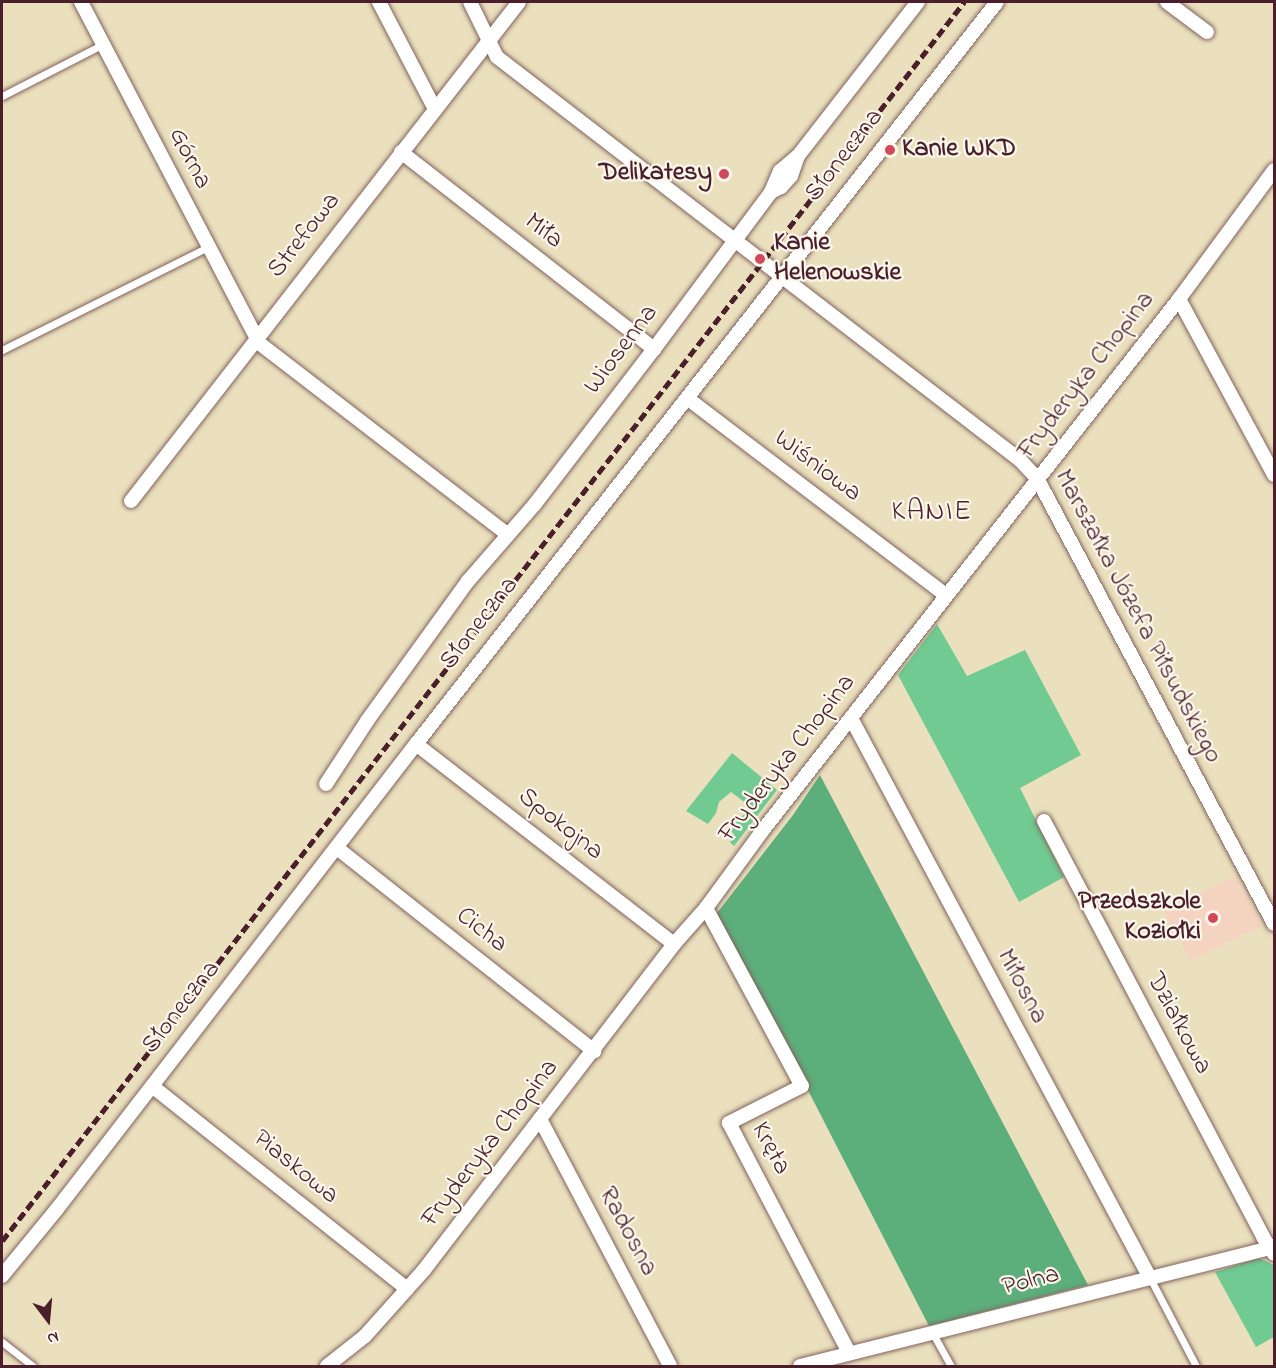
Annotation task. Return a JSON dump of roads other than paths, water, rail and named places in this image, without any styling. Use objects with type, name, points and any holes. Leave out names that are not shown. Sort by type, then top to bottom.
[{"type":"street","name":"Górna","points":[[81,2],[256,339]]},
{"type":"street","points":[[379,2],[435,109]]},
{"type":"street","name":"Marszałka Józefa Piłsudskiego","points":[[470,2],[497,57],[1020,460],[1037,478],[1275,924]]},
{"type":"street","name":"Strefowa","points":[[131,501],[519,2]]},
{"type":"street","name":"Wiosenna","points":[[326,784],[381,702],[468,581],[535,504],[654,349],[734,238],[771,192],[782,187],[791,176],[798,156],[918,2]]},
{"type":"street","name":"Słoneczna","points":[[2,1276],[996,2]]},
{"type":"street","points":[[1167,2],[1207,32]]},
{"type":"street","name":"Miła","points":[[401,152],[654,349]]},
{"type":"street","name":"Fryderyka Chopina","points":[[327,1366],[365,1336],[407,1288],[594,1051],[674,944],[706,908],[946,595],[1179,299],[1275,171]]},
{"type":"street","points":[[1179,299],[1275,475]]},
{"type":"street","points":[[256,339],[507,534]]},
{"type":"street","name":"Wiśniowa","points":[[687,398],[946,595]]},
{"type":"street","name":"Miłosna","points":[[851,718],[1149,1278]]},
{"type":"street","name":"Spokojna","points":[[416,744],[674,944]]},
{"type":"street","name":"Działkowa","points":[[1044,821],[1273,1249]]},
{"type":"street","name":"Cicha","points":[[337,848],[594,1051]]},
{"type":"street","name":"Kręta","points":[[706,908],[802,1086],[729,1123],[849,1353]]},
{"type":"street","name":"Piaskowa","points":[[152,1086],[407,1288]]},
{"type":"street","name":"Radosna","points":[[540,1119],[670,1366]]},
{"type":"street","name":"Polna","points":[[810,1365],[849,1353],[1273,1249]]},
{"type":"lane","points":[[2,96],[103,44]]},
{"type":"lane","points":[[2,350],[208,247]]},
{"type":"lane","points":[[1149,1278],[1196,1366]]},
{"type":"lane","points":[[933,1332],[951,1366]]},
{"type":"lane","points":[[2,1342],[33,1366]]},
{"type":"railway","points":[[2,1241],[964,2]]},
{"type":"place","name":"Kanie WKD","points":[[890,150]]},
{"type":"place","name":"Delikatesy","points":[[724,174]]},
{"type":"place","name":"Kanie Helenowskie","points":[[760,259]]},
{"type":"place","name":"Przedszkole Koziołki","points":[[1213,918]]},
{"type":"district","name":"KANIE","points":[[932,513]]}]
